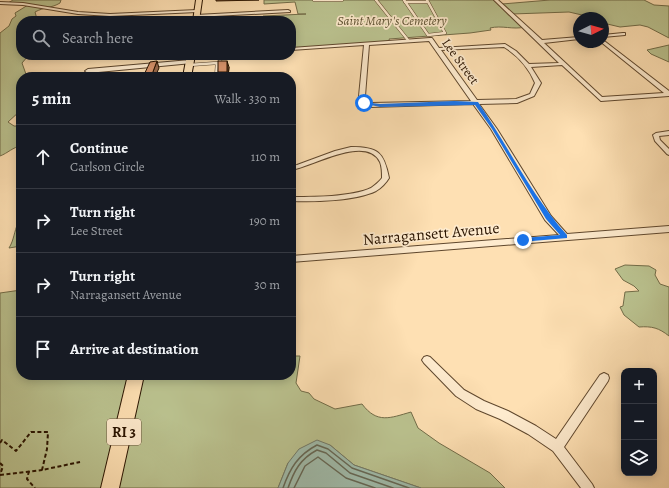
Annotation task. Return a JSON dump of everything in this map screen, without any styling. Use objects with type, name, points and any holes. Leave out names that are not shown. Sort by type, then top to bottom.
[{"type":"main road","points":[[196,16],[199,0]]},
{"type":"main road","points":[[188,72],[190,60]]},
{"type":"main road","name":"RI 3","points":[[110,488],[135,380]]},
{"type":"street","points":[[498,2],[562,64],[601,99],[669,94]]},
{"type":"street","points":[[0,6],[2,3],[44,7],[88,14],[110,15],[196,16],[288,12]]},
{"type":"street","points":[[609,35],[623,34]]},
{"type":"street","points":[[296,49],[367,44],[429,37]]},
{"type":"street","name":"Lee Street","points":[[429,37],[477,103],[548,218],[565,237]]},
{"type":"street","points":[[540,42],[573,39]]},
{"type":"street","points":[[367,44],[362,88],[364,103],[380,106],[454,102],[477,103],[517,101],[532,95],[538,83],[534,73],[528,66],[505,45],[439,49]]},
{"type":"street","points":[[609,46],[669,94]]},
{"type":"street","points":[[88,71],[182,60]]},
{"type":"street","points":[[528,66],[562,64]]},
{"type":"street","points":[[669,133],[656,135],[657,140],[669,153]]},
{"type":"street","points":[[296,167],[336,152],[359,149],[379,154],[384,160],[386,174],[386,178],[382,184],[373,189],[360,193],[296,199]]},
{"type":"street","name":"Narragansett Avenue","points":[[296,259],[669,229]]},
{"type":"street","points":[[427,360],[460,393],[480,405],[504,415],[532,430],[557,447],[588,488]]},
{"type":"street","points":[[557,447],[604,378]]},
{"type":"lane","points":[[314,0],[342,0]]},
{"type":"lane","points":[[376,0],[408,40]]},
{"type":"lane","points":[[405,1],[427,1],[445,33],[429,37],[405,1]]},
{"type":"lane","points":[[192,60],[200,64],[217,64]]},
{"type":"lane","points":[[216,72],[217,64],[220,63],[220,60]]},
{"type":"lane","points":[[199,70],[200,64]]},
{"type":"lane","points":[[206,69],[207,64]]},
{"type":"path","points":[[0,443],[2,440],[16,451],[31,432],[48,432],[47,449],[42,470]]},
{"type":"path","points":[[0,463],[3,466],[0,475],[60,468],[80,462]]},
{"type":"path","points":[[29,471],[27,479],[35,488]]},
{"type":"green space","points":[[13,0],[61,0],[57,5],[35,12],[36,16],[16,16],[15,13],[28,5],[8,3]]},
{"type":"green space","name":"Saint Mary's Cemetery","points":[[264,0],[497,0],[502,4],[550,0],[644,0],[654,5],[669,6],[669,38],[648,27],[640,25],[620,27],[609,24],[609,12],[569,12],[512,14],[525,27],[521,28],[494,27],[490,28],[491,30],[470,33],[389,39],[390,42],[296,49],[296,16],[263,16],[306,14],[298,14],[295,2],[264,4]]},
{"type":"green space","points":[[16,16],[16,60],[25,60],[22,63],[25,72],[16,72],[16,115],[8,122],[16,126],[16,148],[0,156],[0,33],[9,26],[12,19]]},
{"type":"green space","points":[[669,45],[669,62],[651,54],[647,50]]},
{"type":"green space","points":[[16,229],[16,247],[9,248]]},
{"type":"green space","points":[[625,265],[649,266],[656,270],[655,275],[660,284],[669,287],[669,336],[655,328],[639,327],[624,315],[620,307],[623,306],[625,292],[639,291],[634,286],[623,280],[615,269]]},
{"type":"green space","points":[[16,291],[16,380],[296,380],[296,356],[300,356],[296,383],[301,391],[309,393],[314,399],[335,409],[362,404],[373,415],[384,418],[411,412],[418,428],[439,443],[490,473],[505,488],[421,488],[354,465],[330,445],[288,463],[278,488],[0,488],[0,293]]},
{"type":"water","points":[[317,440],[330,445],[354,465],[421,488],[278,488],[288,463],[299,449]]},
{"type":"building","points":[[157,61],[153,72],[145,72],[150,62]]},
{"type":"building","points":[[218,61],[227,61],[227,72],[218,72]]},
{"type":"route","points":[[364,103],[380,106],[454,102],[477,103],[522,173],[548,218],[565,237],[523,240]]}]
